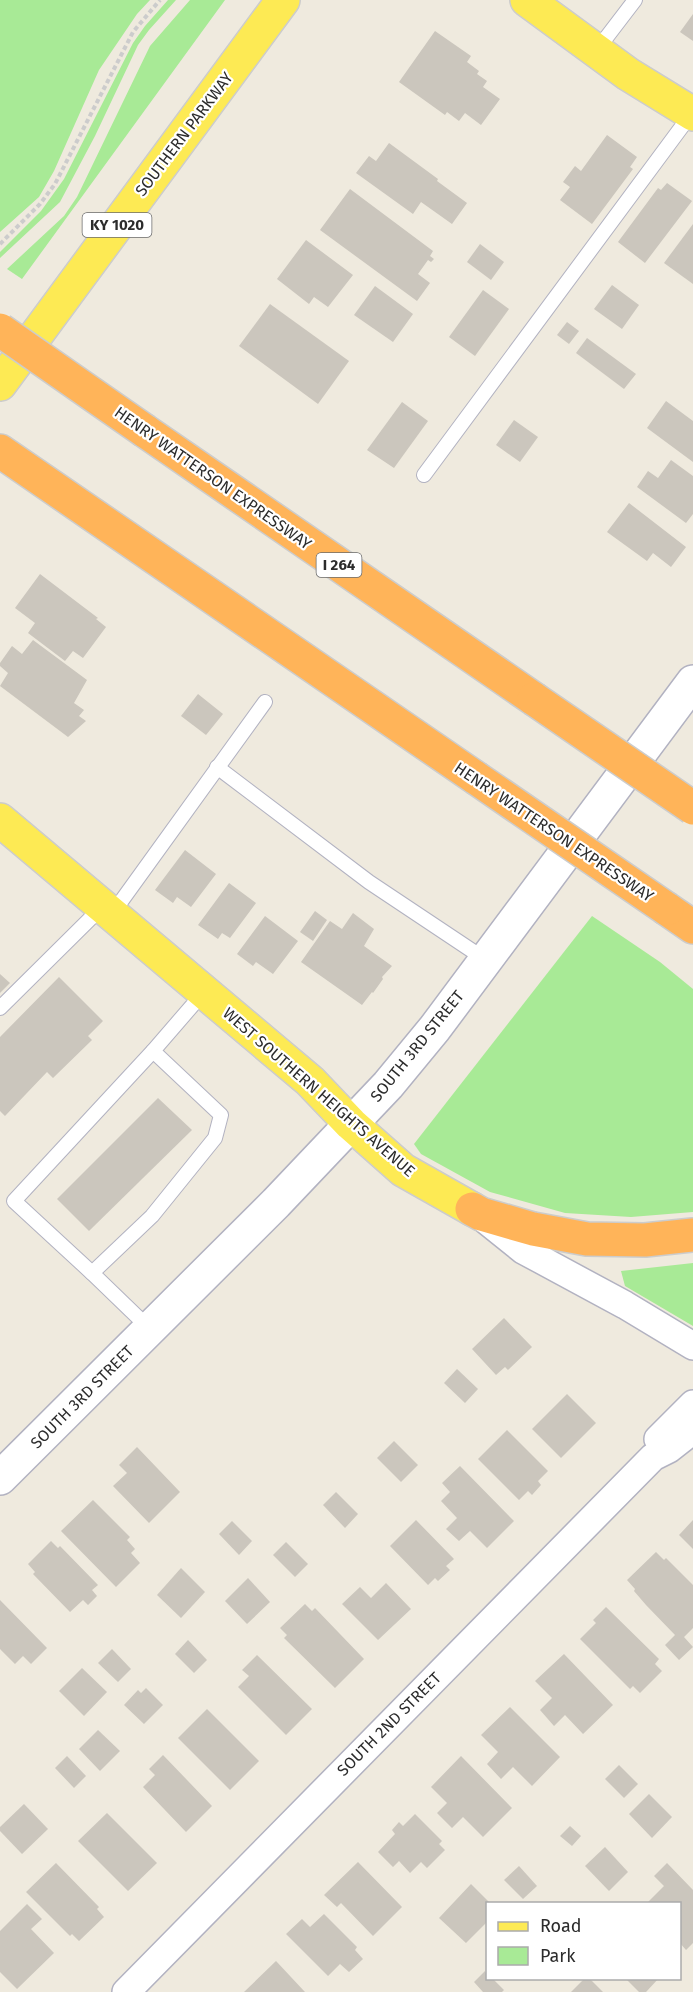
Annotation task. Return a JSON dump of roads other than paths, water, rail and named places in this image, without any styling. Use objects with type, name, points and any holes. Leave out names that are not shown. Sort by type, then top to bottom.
[{"type":"highway","name":"HENRY WATTERSON EXPRESSWAY","points":[[0,330],[693,808]]},
{"type":"highway","name":"HENRY WATTERSON EXPRESSWAY","points":[[0,451],[680,918]]},
{"type":"highway","points":[[472,1209],[481,1214],[533,1229],[586,1239],[645,1240],[693,1235]]},
{"type":"main road","name":"SOUTHERN PARKWAY","points":[[0,384],[283,0]]},
{"type":"main road","points":[[527,0],[628,74],[693,113]]},
{"type":"main road","name":"SOUTH 3RD STREET","points":[[0,1478],[151,1329],[351,1124],[401,1069],[486,960],[693,681]]},
{"type":"main road","name":"WEST SOUTHERN HEIGHTS AVENUE","points":[[0,820],[310,1081],[351,1124],[403,1170],[472,1209]]},
{"type":"street","name":"WEST SOUTHERN HEIGHTS AVENUE","points":[[472,1209],[523,1250],[625,1305],[693,1346]]},
{"type":"street","name":"SOUTH 2ND STREET","points":[[653,1457],[658,1438],[693,1404]]},
{"type":"street","name":"SOUTH 2ND STREET","points":[[126,1992],[653,1457],[669,1449],[693,1430]]},
{"type":"lane","points":[[596,51],[635,0]]},
{"type":"lane","points":[[424,475],[693,113]]},
{"type":"lane","points":[[0,1008],[107,911],[265,702]]},
{"type":"lane","points":[[218,767],[369,882],[486,960]]},
{"type":"lane","points":[[151,1329],[14,1201],[153,1051],[204,992]]},
{"type":"lane","points":[[92,1273],[152,1216],[215,1138],[220,1115],[153,1051]]}]
